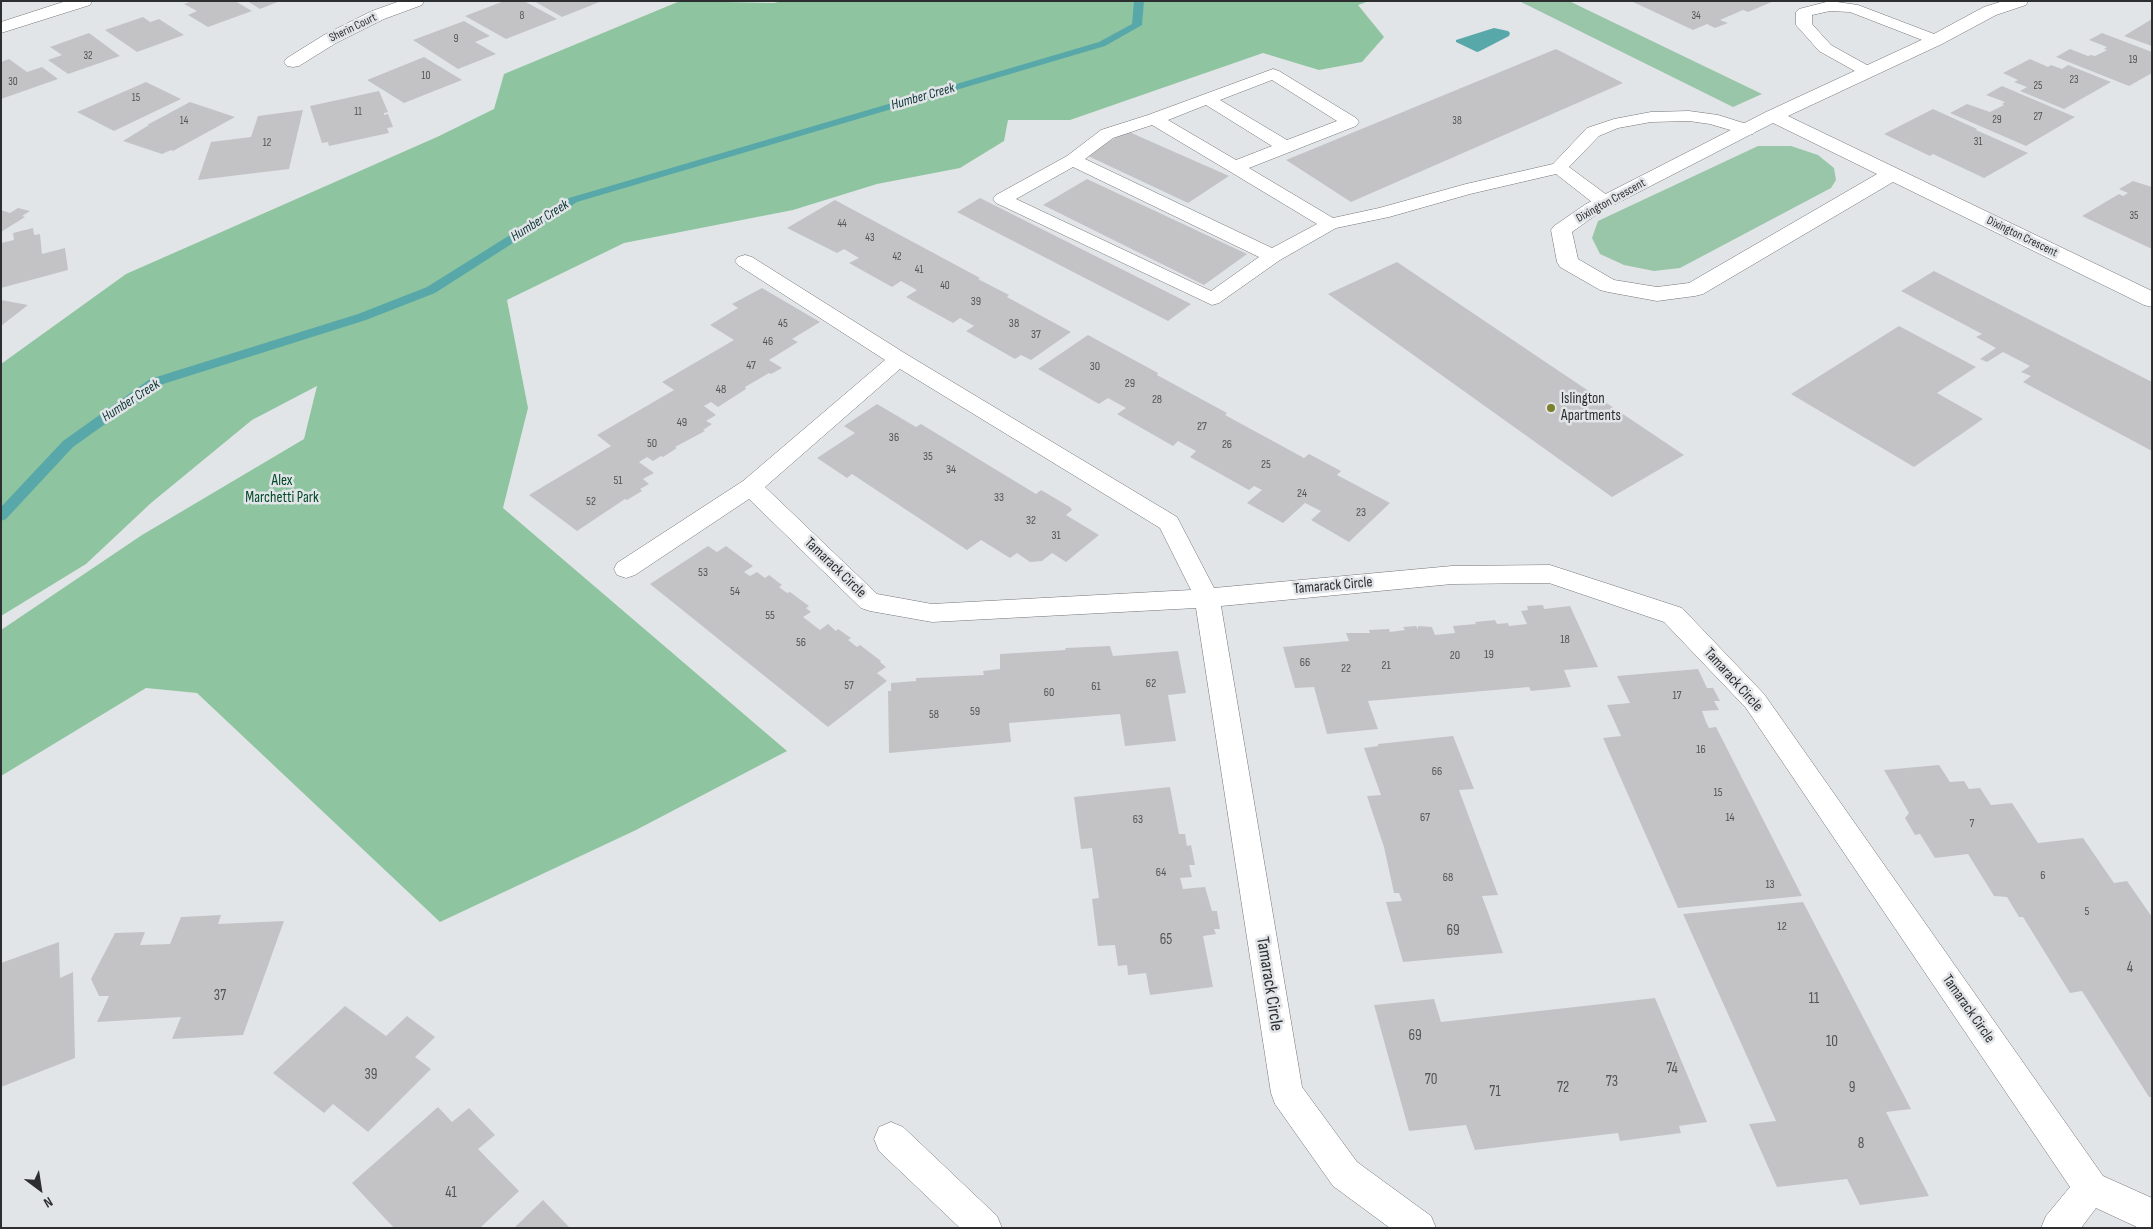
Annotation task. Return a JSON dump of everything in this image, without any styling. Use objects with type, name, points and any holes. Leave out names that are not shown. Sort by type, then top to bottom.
[{"type":"street","points":[[1,28],[84,1]]},
{"type":"street","name":"Sherin Court","points":[[294,62],[330,39],[378,15],[416,1]]},
{"type":"street","name":"Dixington Crescent","points":[[1892,174],[1695,289],[1657,294],[1608,285],[1568,262],[1561,230],[1604,202],[1773,116],[1936,40],[1990,11],[2020,1]]},
{"type":"street","name":"Dixington Crescent","points":[[1773,116],[2152,300]]},
{"type":"lane","points":[[1868,72],[1825,48],[1804,25],[1804,12],[1830,6],[1854,8],[1936,40]]},
{"type":"lane","points":[[1235,167],[1350,122],[1273,74],[1154,119],[1108,134],[1073,160],[1002,199],[1212,299],[1273,256],[1330,224],[1466,189],[1559,168],[1593,132],[1614,124],[1651,118],[1689,116],[1712,119],[1747,130]]},
{"type":"lane","points":[[1207,99],[1286,148]]},
{"type":"lane","points":[[1154,119],[1330,224]]},
{"type":"lane","points":[[1073,160],[1273,256]]},
{"type":"lane","points":[[1559,168],[1604,202]]},
{"type":"lane","name":"Tamarack Circle","points":[[745,261],[899,359],[1169,523],[1207,598],[1287,1093],[1345,1174],[1419,1228]]},
{"type":"lane","points":[[626,569],[751,486],[899,359]]},
{"type":"lane","name":"Tamarack Circle","points":[[751,486],[870,602],[932,613],[1207,598],[1452,575],[1550,574],[1673,616],[1755,701],[2091,1188]]},
{"type":"lane","points":[[891,1139],[985,1228]]},
{"type":"lane","points":[[2058,1228],[2091,1188],[2152,1216]]},
{"type":"green space","name":"Alex Marchetti Park","points":[[680,1],[774,3],[782,1],[1369,1],[1358,5],[1384,37],[1362,62],[1319,70],[1263,53],[1070,120],[1008,120],[1004,141],[960,168],[877,184],[793,210],[624,243],[507,300],[528,408],[503,508],[787,751],[636,830],[440,922],[197,693],[146,688],[1,776],[1,630],[142,535],[304,439],[317,386],[252,420],[151,503],[86,564],[1,616],[1,364],[126,274],[437,137],[494,109],[504,74]]},
{"type":"green space","points":[[1519,1],[1569,1],[1762,94],[1733,107]]},
{"type":"green space","points":[[1758,146],[1791,146],[1818,155],[1834,168],[1836,180],[1831,188],[1680,268],[1654,271],[1624,265],[1600,254],[1592,238],[1598,221]]},
{"type":"water","points":[[1494,28],[1508,31],[1510,33],[1509,36],[1477,52],[1456,42],[1456,40]]},
{"type":"building","points":[[192,1],[235,1],[252,11],[208,27],[188,15],[197,11],[184,4]]},
{"type":"building","points":[[247,1],[280,1],[260,9]]},
{"type":"building","points":[[504,1],[524,1],[557,19],[506,39],[465,16]]},
{"type":"building","points":[[534,1],[602,1],[562,17]]},
{"type":"building","points":[[1631,1],[1774,1],[1748,12],[1743,10],[1720,20],[1728,23],[1715,28],[1707,24],[1693,30]]},
{"type":"building","points":[[143,17],[150,22],[159,19],[184,35],[137,52],[105,30]]},
{"type":"building","points":[[2152,19],[2152,46],[2124,36]]},
{"type":"building","points":[[464,21],[490,36],[475,42],[496,54],[458,69],[413,40]]},
{"type":"building","points":[[89,33],[120,56],[68,74],[48,60],[62,55],[50,47]]},
{"type":"building","points":[[2102,33],[2152,52],[2152,73],[2129,86],[2056,57],[2070,49],[2088,56],[2095,56],[2107,50],[2104,49],[2107,47],[2089,40]]},
{"type":"building","points":[[1556,49],[1623,83],[1351,202],[1286,160]]},
{"type":"building","points":[[424,57],[462,80],[404,103],[367,80]]},
{"type":"building","points":[[9,59],[27,72],[42,67],[58,79],[1,99],[1,62]]},
{"type":"building","points":[[2030,59],[2048,67],[2051,65],[2062,69],[2068,65],[2111,82],[2064,109],[2020,91],[2027,87],[2014,82],[2018,80],[2003,73]]},
{"type":"building","points":[[146,82],[181,99],[114,131],[77,112]]},
{"type":"building","points":[[2002,86],[2075,117],[2026,146],[1950,113],[1967,104],[1990,112],[2004,105],[2002,104],[2005,102],[1986,95]]},
{"type":"building","points":[[379,91],[388,112],[384,113],[384,115],[388,114],[393,127],[387,128],[389,133],[329,146],[328,142],[322,143],[310,106]]},
{"type":"building","points":[[190,102],[235,117],[173,151],[162,154],[123,141],[149,125],[147,125]]},
{"type":"building","points":[[1933,109],[2028,153],[1984,178],[1933,154],[1930,156],[1884,134]]},
{"type":"building","points":[[303,110],[289,169],[198,180],[211,142],[251,137],[258,116]]},
{"type":"building","points":[[1127,131],[1229,176],[1188,203],[1086,155]]},
{"type":"building","points":[[1087,179],[1247,254],[1204,285],[1043,205]]},
{"type":"building","points":[[2133,181],[2152,187],[2152,249],[2082,216],[2119,194],[2123,196],[2128,193],[2119,189]]},
{"type":"building","points":[[980,198],[1191,304],[1168,321],[957,212]]},
{"type":"building","points":[[835,200],[980,278],[978,279],[1009,295],[1007,297],[1071,332],[1031,360],[1021,355],[1015,359],[966,331],[974,326],[960,318],[953,323],[906,297],[917,290],[901,281],[892,287],[849,263],[859,258],[844,249],[837,253],[787,228]]},
{"type":"building","points":[[18,208],[30,211],[22,216],[25,217],[1,232],[1,210],[10,213]]},
{"type":"building","points":[[33,228],[34,235],[40,234],[42,254],[65,248],[68,270],[1,288],[1,243],[14,240],[13,233]]},
{"type":"building","name":"Islington Apartments","points":[[1397,262],[1684,455],[1612,497],[1328,294]]},
{"type":"building","points":[[1934,271],[2152,382],[2152,451],[2023,382],[2031,376],[2021,372],[2030,366],[2003,352],[1987,362],[1980,359],[1996,348],[1976,337],[1982,334],[1901,291]]},
{"type":"building","points":[[762,288],[820,322],[792,339],[798,342],[769,360],[782,368],[745,387],[746,389],[718,407],[711,402],[704,406],[716,415],[706,421],[712,424],[703,430],[705,431],[675,447],[677,448],[663,457],[661,456],[653,461],[647,457],[639,462],[654,473],[643,479],[649,484],[640,489],[642,491],[627,500],[625,499],[577,531],[529,495],[611,446],[597,435],[674,390],[662,382],[734,340],[710,325],[738,308],[732,304]]},
{"type":"building","points":[[1,300],[28,305],[1,326]]},
{"type":"building","points":[[1899,326],[1976,367],[1937,393],[1983,419],[1914,467],[1791,394]]},
{"type":"building","points":[[1088,335],[1227,413],[1225,415],[1304,458],[1309,454],[1341,471],[1337,475],[1390,503],[1349,542],[1311,520],[1321,511],[1305,503],[1283,523],[1247,503],[1262,490],[1254,486],[1249,490],[1190,457],[1196,451],[1178,441],[1173,446],[1117,414],[1126,408],[1108,398],[1099,404],[1038,369]]},
{"type":"building","points":[[877,404],[916,427],[921,424],[1036,494],[1041,490],[1070,507],[1072,510],[1066,515],[1099,535],[1066,562],[1052,553],[1042,561],[1030,562],[1017,553],[1010,558],[981,540],[967,550],[852,474],[847,478],[817,458],[855,433],[844,426]]},
{"type":"building","points":[[708,546],[717,552],[726,546],[753,566],[744,572],[750,576],[757,572],[765,578],[769,575],[782,585],[779,587],[787,593],[790,592],[809,606],[806,608],[811,612],[803,617],[820,630],[828,624],[836,631],[838,629],[851,638],[848,640],[857,647],[860,645],[881,661],[886,667],[877,673],[887,681],[828,727],[650,584]]},
{"type":"building","points":[[1543,605],[1544,609],[1570,606],[1598,667],[1564,670],[1571,687],[1531,691],[1529,687],[1368,701],[1378,729],[1327,734],[1314,687],[1295,688],[1283,647],[1349,641],[1346,633],[1370,633],[1369,630],[1389,629],[1390,632],[1405,630],[1403,627],[1416,626],[1418,629],[1418,626],[1432,627],[1435,635],[1455,633],[1453,626],[1476,624],[1475,622],[1495,620],[1497,624],[1508,623],[1509,626],[1527,624],[1521,611],[1528,610],[1527,606]]},
{"type":"building","points":[[1110,646],[1113,656],[1178,651],[1186,693],[1168,695],[1176,741],[1125,746],[1120,714],[1009,723],[1011,742],[889,753],[888,691],[891,691],[891,683],[916,681],[916,678],[984,675],[983,671],[1000,669],[1000,654]]},
{"type":"building","points":[[1698,669],[1707,688],[1713,688],[1720,701],[1714,701],[1719,710],[1702,711],[1706,722],[1709,728],[1716,727],[1802,896],[1678,908],[1603,738],[1621,736],[1607,705],[1630,703],[1617,676]]},
{"type":"building","points":[[1453,736],[1474,789],[1459,790],[1498,895],[1482,896],[1503,953],[1403,962],[1386,902],[1402,901],[1399,893],[1394,893],[1384,847],[1367,796],[1381,795],[1364,748],[1378,746],[1378,744]]},
{"type":"building","points":[[1939,765],[1950,782],[1964,781],[1969,789],[1980,788],[1991,805],[2012,803],[2038,843],[2083,838],[2114,883],[2127,881],[2152,917],[2152,1097],[2149,1097],[2082,991],[2070,993],[2023,917],[2019,917],[2007,897],[1994,896],[1968,854],[1935,858],[1920,834],[1915,835],[1905,818],[1909,813],[1884,770]]},
{"type":"building","points":[[1170,787],[1179,834],[1185,834],[1187,846],[1191,845],[1195,865],[1189,865],[1192,877],[1180,878],[1183,889],[1205,887],[1212,911],[1217,911],[1220,929],[1214,929],[1216,934],[1203,936],[1213,987],[1150,995],[1146,973],[1128,975],[1127,965],[1118,966],[1115,945],[1098,946],[1092,899],[1099,898],[1092,848],[1081,849],[1074,797]]},
{"type":"building","points":[[1803,902],[1911,1109],[1886,1112],[1929,1196],[1860,1205],[1847,1179],[1777,1187],[1749,1124],[1776,1121],[1683,914]]},
{"type":"building","points":[[221,915],[218,924],[284,921],[243,1035],[172,1039],[181,1017],[97,1022],[109,996],[99,996],[91,979],[115,933],[145,932],[140,945],[170,944],[181,917]]},
{"type":"building","points":[[59,942],[60,978],[73,972],[75,1058],[1,1087],[1,963]]},
{"type":"building","points":[[1655,998],[1707,1122],[1679,1126],[1681,1133],[1620,1141],[1618,1133],[1475,1150],[1466,1125],[1409,1131],[1374,1005],[1434,999],[1441,1022]]},
{"type":"building","points":[[345,1006],[386,1036],[407,1016],[435,1037],[415,1057],[431,1069],[368,1132],[333,1104],[324,1113],[273,1073]]},
{"type":"building","points":[[438,1107],[452,1122],[469,1108],[495,1135],[478,1149],[519,1191],[480,1228],[394,1228],[352,1183]]},
{"type":"building","points":[[543,1200],[570,1228],[514,1228]]},
{"type":"waterway","name":"Humber Creek","points":[[1,516],[68,444],[155,382],[362,317],[431,290],[573,200],[1102,44],[1137,25],[1139,1]]},
{"type":"place","name":"Islington Apartments","points":[[1551,408]]}]
